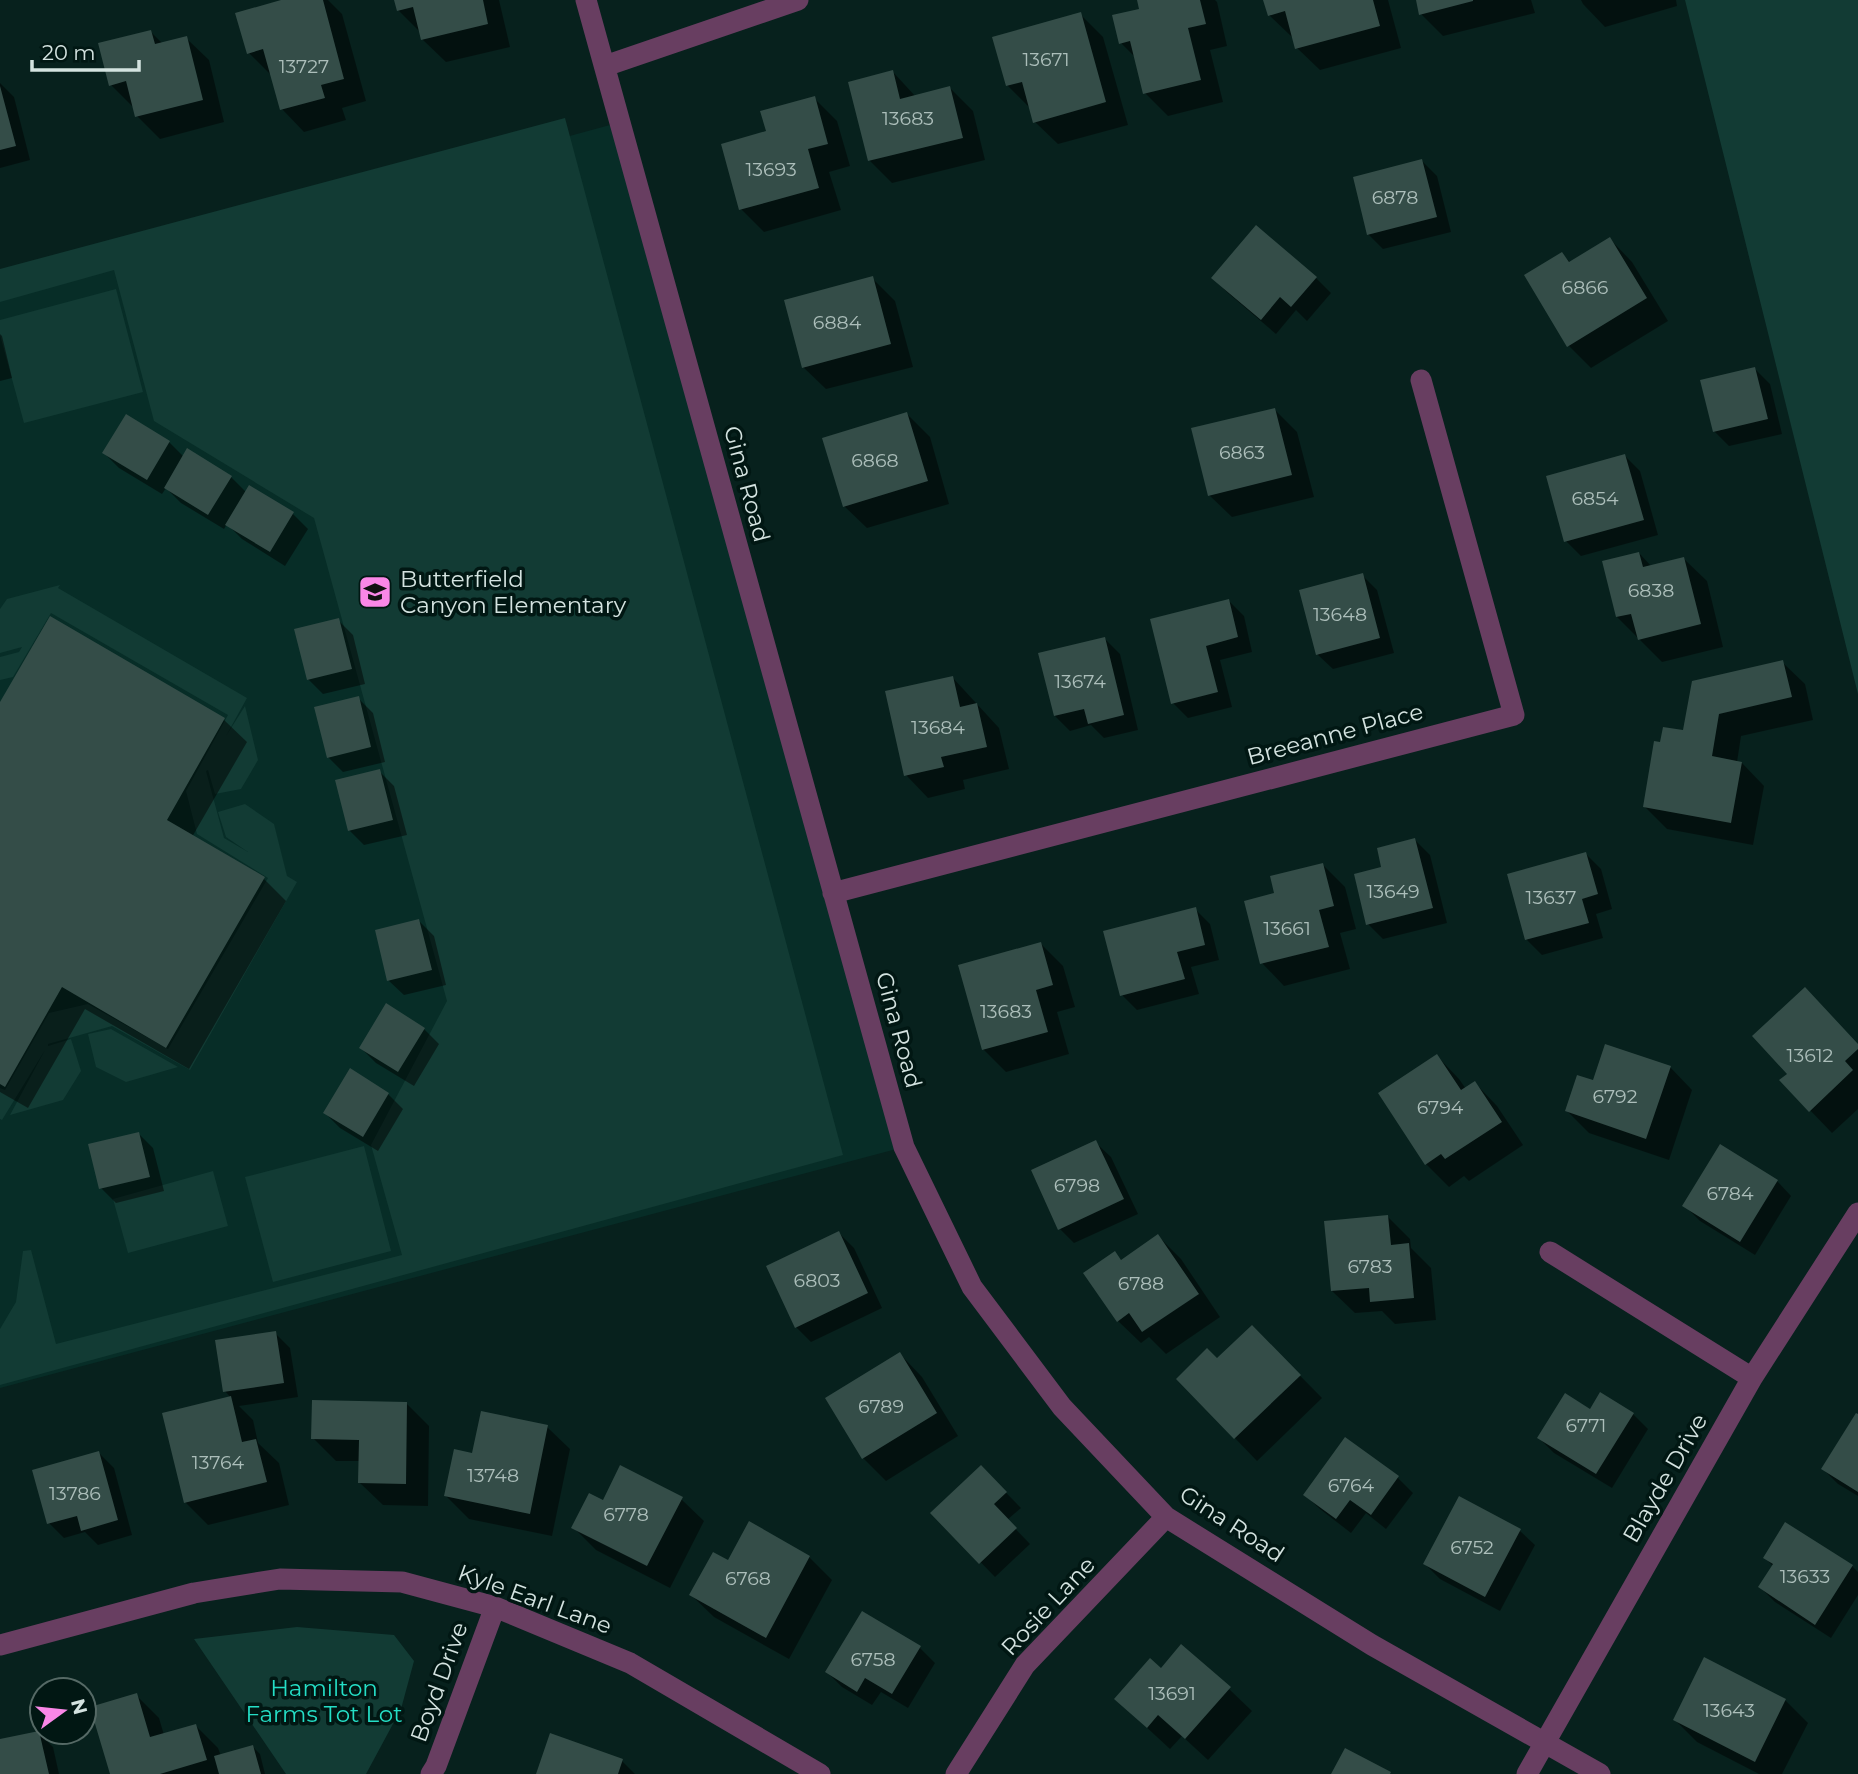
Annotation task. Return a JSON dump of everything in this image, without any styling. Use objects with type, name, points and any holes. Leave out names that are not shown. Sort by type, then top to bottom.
[{"type":"street","name":"Gina Road","points":[[586,0],[904,1147],[972,1287],[1062,1406],[1166,1517],[1372,1645],[1600,1774]]},
{"type":"street","points":[[605,66],[798,0]]},
{"type":"street","name":"Breeanne Place","points":[[833,893],[1514,715],[1421,380]]},
{"type":"street","name":"Blayde Drive","points":[[1527,1774],[1752,1378],[1858,1213]]},
{"type":"street","points":[[1549,1252],[1752,1378]]},
{"type":"street","name":"Rosie Lane","points":[[956,1774],[1025,1665],[1166,1517]]},
{"type":"street","name":"Kyle Earl Lane","points":[[0,1645],[194,1593],[280,1579],[402,1582],[495,1607],[630,1663],[820,1774]]},
{"type":"street","name":"Boyd Drive","points":[[431,1774],[495,1607]]},
{"type":"shaded area","name":"Butterfield Canyon Elementary","points":[[621,122],[904,1147],[0,1388],[0,291]]},
{"type":"green space","points":[[1685,0],[1858,0],[1858,694]]},
{"type":"green space","points":[[565,118],[843,1155],[0,1385],[0,1329],[16,1302],[23,1251],[31,1250],[56,1344],[402,1255],[371,1145],[447,1001],[314,518],[154,421],[114,270],[0,302],[0,269]]},
{"type":"green space","points":[[116,289],[143,392],[24,423],[0,335],[0,320]]},
{"type":"green space","points":[[60,585],[58,588],[247,698],[226,736],[245,706],[258,760],[241,789],[215,794],[208,770],[206,771],[224,838],[248,852],[226,837],[218,812],[245,804],[274,824],[287,876],[297,882],[190,1070],[112,1026],[48,1044],[71,1039],[81,1071],[63,1100],[10,1115],[45,1050],[2,1120],[0,1088],[5,1090],[49,1013],[88,1004],[168,1049],[268,878],[197,834],[186,791],[228,715],[51,613],[13,677],[0,680],[0,657],[19,652],[22,647],[0,653],[0,609],[7,599]]},
{"type":"green space","points":[[111,1029],[178,1067],[126,1082],[96,1067],[88,1034]]},
{"type":"green space","points":[[364,1146],[391,1251],[273,1282],[245,1177]]},
{"type":"green space","points":[[213,1171],[228,1226],[128,1253],[113,1199]]},
{"type":"green space","name":"Hamilton Farms Tot Lot","points":[[297,1627],[394,1635],[414,1661],[401,1709],[366,1774],[286,1774],[194,1639]]},
{"type":"building","points":[[281,0],[323,0],[344,79],[321,85],[325,98],[280,110],[263,49],[247,54],[235,13]]},
{"type":"building","points":[[394,0],[483,0],[488,24],[421,40],[413,7],[397,11]]},
{"type":"building","points":[[1137,0],[1200,0],[1206,24],[1188,28],[1201,80],[1143,94],[1130,41],[1119,44],[1112,15],[1139,9]]},
{"type":"building","points":[[1263,0],[1373,0],[1380,26],[1295,49],[1285,11],[1268,16]]},
{"type":"building","points":[[1416,0],[1473,0],[1473,1],[1419,15]]},
{"type":"building","points":[[1081,12],[1106,102],[1033,123],[1022,82],[1006,86],[992,37]]},
{"type":"building","points":[[151,30],[155,44],[187,36],[203,100],[135,117],[126,81],[109,86],[98,43]]},
{"type":"building","points":[[893,70],[900,99],[950,86],[963,138],[868,161],[848,82]]},
{"type":"building","points":[[0,86],[16,146],[0,150]]},
{"type":"building","points":[[815,96],[828,144],[808,149],[819,188],[739,210],[721,144],[766,131],[760,111]]},
{"type":"building","points":[[1422,159],[1437,217],[1367,235],[1353,177]]},
{"type":"building","points":[[1256,225],[1317,277],[1291,307],[1280,297],[1261,320],[1211,278]]},
{"type":"building","points":[[1610,237],[1647,298],[1567,347],[1524,275],[1562,252],[1569,262]]},
{"type":"building","points":[[873,276],[891,344],[802,368],[784,300]]},
{"type":"building","points":[[1755,367],[1768,419],[1713,432],[1700,380]]},
{"type":"building","points":[[1275,408],[1292,475],[1208,496],[1191,428]]},
{"type":"building","points":[[907,412],[928,481],[843,507],[822,438]]},
{"type":"building","points":[[126,414],[170,441],[147,480],[102,453]]},
{"type":"building","points":[[187,448],[232,476],[208,515],[164,488]]},
{"type":"building","points":[[1625,454],[1644,520],[1564,542],[1546,476]]},
{"type":"building","points":[[249,485],[294,512],[270,552],[225,525]]},
{"type":"building","points":[[1639,552],[1643,567],[1684,557],[1701,624],[1638,640],[1631,614],[1616,617],[1602,561]]},
{"type":"building","points":[[1363,573],[1380,638],[1316,655],[1299,590]]},
{"type":"building","points":[[1229,599],[1238,637],[1206,646],[1218,692],[1171,704],[1150,619]]},
{"type":"building","points":[[50,616],[225,718],[167,820],[265,877],[166,1048],[62,987],[5,1087],[0,1084],[0,702]]},
{"type":"building","points":[[339,618],[352,669],[307,680],[294,629]]},
{"type":"building","points":[[1105,637],[1124,715],[1088,724],[1084,709],[1054,716],[1038,653]]},
{"type":"building","points":[[1783,660],[1792,697],[1719,714],[1712,756],[1742,762],[1731,823],[1643,807],[1654,741],[1660,742],[1663,727],[1683,730],[1692,681]]},
{"type":"building","points":[[953,676],[960,707],[977,703],[987,747],[941,757],[944,767],[904,776],[885,691]]},
{"type":"building","points":[[359,696],[371,747],[327,758],[314,707]]},
{"type":"building","points":[[380,769],[393,820],[348,831],[335,780]]},
{"type":"building","points":[[1415,838],[1433,908],[1366,925],[1354,874],[1381,867],[1377,848]]},
{"type":"building","points":[[1586,852],[1598,894],[1582,899],[1589,923],[1525,940],[1507,874]]},
{"type":"building","points":[[1323,863],[1334,906],[1319,910],[1329,947],[1260,964],[1244,901],[1274,893],[1270,876]]},
{"type":"building","points":[[1196,907],[1205,945],[1177,952],[1185,979],[1120,996],[1103,931]]},
{"type":"building","points":[[419,919],[432,970],[387,981],[375,930]]},
{"type":"building","points":[[1041,942],[1053,985],[1036,990],[1048,1032],[982,1050],[958,965]]},
{"type":"building","points":[[1805,987],[1858,1044],[1858,1049],[1845,1061],[1853,1070],[1809,1112],[1779,1080],[1787,1074],[1752,1036]]},
{"type":"building","points":[[386,1003],[425,1028],[398,1072],[359,1048]]},
{"type":"building","points":[[1605,1044],[1671,1066],[1646,1139],[1565,1111],[1577,1075],[1593,1080]]},
{"type":"building","points":[[1437,1054],[1461,1090],[1475,1081],[1502,1122],[1445,1159],[1441,1154],[1425,1165],[1378,1093]]},
{"type":"building","points":[[350,1068],[389,1093],[363,1137],[323,1113]]},
{"type":"building","points":[[139,1132],[150,1177],[99,1189],[88,1144]]},
{"type":"building","points":[[1096,1140],[1124,1199],[1058,1230],[1031,1170]]},
{"type":"building","points":[[1720,1144],[1778,1180],[1740,1242],[1682,1206]]},
{"type":"building","points":[[1388,1215],[1391,1245],[1409,1243],[1414,1298],[1370,1302],[1369,1288],[1331,1291],[1324,1221]]},
{"type":"building","points":[[839,1231],[868,1293],[795,1328],[766,1266]]},
{"type":"building","points":[[1158,1234],[1199,1294],[1142,1332],[1129,1313],[1117,1322],[1083,1273],[1115,1251],[1121,1260]]},
{"type":"building","points":[[1252,1325],[1301,1375],[1234,1439],[1176,1379],[1207,1348],[1217,1358]]},
{"type":"building","points":[[276,1331],[284,1383],[223,1392],[215,1340]]},
{"type":"building","points":[[900,1352],[937,1413],[862,1459],[825,1398]]},
{"type":"building","points":[[1600,1392],[1634,1413],[1596,1474],[1537,1438],[1565,1393],[1590,1409]]},
{"type":"building","points":[[231,1396],[242,1442],[256,1439],[267,1482],[184,1503],[162,1413]]},
{"type":"building","points":[[312,1400],[407,1402],[406,1484],[358,1483],[359,1440],[311,1439]]},
{"type":"building","points":[[481,1411],[548,1425],[530,1514],[444,1496],[454,1449],[472,1453]]},
{"type":"building","points":[[1856,1413],[1858,1414],[1858,1492],[1821,1469]]},
{"type":"building","points":[[1345,1437],[1399,1476],[1371,1515],[1350,1500],[1336,1519],[1303,1495]]},
{"type":"building","points":[[99,1451],[118,1520],[81,1531],[77,1516],[47,1524],[32,1470]]},
{"type":"building","points":[[620,1465],[683,1497],[647,1566],[571,1528],[589,1493],[603,1500]]},
{"type":"building","points":[[981,1465],[1007,1492],[994,1504],[1017,1528],[979,1564],[930,1513]]},
{"type":"building","points":[[1459,1496],[1521,1529],[1485,1597],[1423,1564]]},
{"type":"building","points":[[749,1521],[810,1556],[766,1638],[689,1595],[713,1552],[728,1560]]},
{"type":"building","points":[[1785,1522],[1853,1565],[1815,1625],[1758,1587],[1773,1564],[1763,1558]]},
{"type":"building","points":[[862,1611],[921,1646],[892,1694],[865,1678],[857,1692],[825,1672]]},
{"type":"building","points":[[1181,1644],[1231,1687],[1185,1739],[1158,1715],[1147,1728],[1114,1699],[1150,1658],[1161,1668]]},
{"type":"building","points":[[1704,1657],[1786,1699],[1755,1762],[1673,1720]]},
{"type":"building","points":[[137,1693],[150,1737],[196,1724],[207,1760],[160,1774],[110,1774],[98,1734],[98,1705]]},
{"type":"building","points":[[28,1733],[28,1746],[42,1746],[49,1774],[0,1774],[0,1739]]},
{"type":"building","points":[[550,1733],[623,1759],[618,1774],[536,1774]]},
{"type":"building","points":[[253,1745],[261,1774],[219,1774],[214,1756]]},
{"type":"building","points":[[1345,1748],[1391,1772],[1390,1774],[1331,1774]]},
{"type":"place","name":"Butterfield Canyon Elementary","points":[[375,592]]}]
